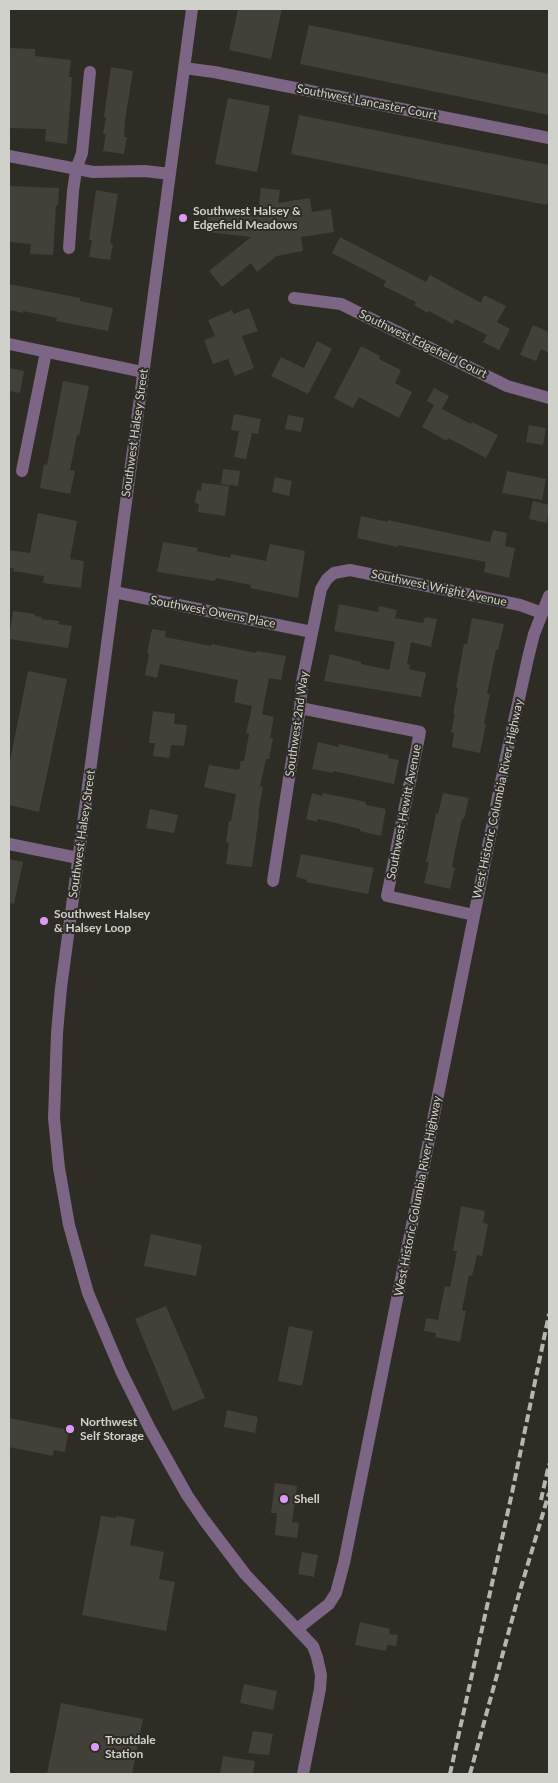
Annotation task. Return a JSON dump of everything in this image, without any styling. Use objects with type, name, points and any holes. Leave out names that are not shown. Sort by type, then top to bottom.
[{"type":"street","name":"Southwest Halsey Street","points":[[192,9],[78,858],[57,1033],[54,1118],[64,1196],[78,1260],[91,1301],[121,1371],[166,1461],[187,1496],[245,1574],[297,1628]]},
{"type":"street","name":"Southwest Lancaster Court","points":[[184,68],[549,138]]},
{"type":"street","points":[[70,248],[73,191],[76,170],[82,154],[90,72]]},
{"type":"street","points":[[9,156],[93,172],[145,171],[170,174]]},
{"type":"street","name":"Southwest Edgefield Court","points":[[294,298],[341,304],[507,386],[549,398]]},
{"type":"street","points":[[9,344],[143,372]]},
{"type":"street","points":[[22,472],[46,352]]},
{"type":"street","name":"Southwest Wright Avenue","points":[[334,573],[350,570],[520,605],[542,613]]},
{"type":"street","name":"Southwest 2nd Way","points":[[273,882],[300,708],[302,682],[320,589],[334,573]]},
{"type":"street","name":"Southwest Owens Place","points":[[114,592],[312,632]]},
{"type":"street","name":"West Historic Columbia River Highway","points":[[297,1628],[329,1604],[336,1593],[342,1572],[519,692],[542,613],[549,596]]},
{"type":"street","name":"Southwest Hewitt Avenue","points":[[300,708],[420,732],[387,896],[474,915]]},
{"type":"street","points":[[9,844],[78,858]]},
{"type":"street","points":[[297,1628],[313,1646],[318,1657],[321,1675],[303,1774]]},
{"type":"building","points":[[238,9],[282,9],[271,59],[229,50]]},
{"type":"building","points":[[309,25],[549,74],[549,115],[300,64]]},
{"type":"building","points":[[9,48],[35,49],[35,56],[71,60],[69,77],[72,77],[67,144],[45,141],[46,129],[9,128]]},
{"type":"building","points":[[111,67],[133,71],[125,120],[124,137],[127,137],[124,154],[103,151],[106,134],[103,134],[106,117],[104,117]]},
{"type":"building","points":[[228,98],[270,106],[257,172],[215,164]]},
{"type":"building","points":[[299,115],[549,165],[547,205],[291,154]]},
{"type":"building","points":[[9,186],[59,188],[53,255],[30,254],[31,244],[9,242]]},
{"type":"building","points":[[261,188],[280,190],[278,203],[310,198],[312,212],[331,209],[334,232],[301,237],[303,251],[277,256],[257,272],[251,263],[222,287],[209,271],[251,237],[206,232],[209,207],[258,213]]},
{"type":"building","points":[[96,190],[118,194],[110,243],[113,244],[110,260],[89,257],[92,240],[89,240]]},
{"type":"building","points":[[340,237],[426,282],[430,275],[481,303],[484,295],[506,306],[497,322],[510,329],[499,350],[483,342],[487,335],[455,319],[453,324],[429,311],[428,313],[414,305],[416,302],[383,286],[386,281],[332,253]]},
{"type":"building","points":[[9,284],[80,298],[80,301],[113,308],[108,331],[56,321],[57,318],[9,310]]},
{"type":"building","points":[[249,308],[258,331],[242,336],[254,368],[235,376],[228,359],[213,364],[204,340],[215,336],[208,320],[232,310],[234,314]]},
{"type":"building","points":[[533,325],[549,332],[549,353],[541,349],[536,361],[520,355]]},
{"type":"building","points":[[317,341],[332,349],[308,394],[271,376],[281,357],[304,368]]},
{"type":"building","points":[[361,346],[380,356],[379,359],[401,370],[395,383],[412,392],[399,418],[359,397],[353,408],[334,398]]},
{"type":"building","points":[[9,368],[24,371],[20,393],[9,391]]},
{"type":"building","points":[[63,381],[89,386],[70,470],[75,471],[70,494],[40,488],[44,464],[47,465]]},
{"type":"building","points":[[434,388],[449,396],[442,409],[498,435],[486,458],[448,438],[447,441],[422,427],[434,405],[427,401]]},
{"type":"building","points":[[234,414],[261,419],[258,434],[252,433],[246,459],[234,457],[239,431],[231,430]]},
{"type":"building","points":[[288,415],[304,418],[301,432],[285,429]]},
{"type":"building","points":[[529,425],[546,428],[543,445],[526,442]]},
{"type":"building","points":[[223,469],[240,471],[238,486],[221,484]]},
{"type":"building","points":[[507,471],[546,479],[542,500],[502,493]]},
{"type":"building","points":[[275,477],[292,481],[289,496],[272,492]]},
{"type":"building","points":[[202,483],[229,486],[225,516],[198,512],[199,504],[195,503],[197,490],[201,491]]},
{"type":"building","points":[[533,501],[549,505],[547,523],[529,519]]},
{"type":"building","points":[[38,513],[77,521],[70,559],[84,561],[81,588],[43,583],[44,576],[13,571],[14,568],[9,568],[9,550],[30,553]]},
{"type":"building","points":[[361,516],[490,542],[493,530],[507,533],[505,546],[515,548],[509,578],[484,572],[486,562],[357,538]]},
{"type":"building","points":[[163,542],[198,548],[197,551],[230,558],[231,554],[266,561],[270,544],[305,551],[298,598],[250,588],[251,585],[216,578],[215,581],[157,572]]},
{"type":"building","points":[[339,604],[378,612],[379,606],[397,610],[395,618],[423,623],[425,617],[437,619],[431,647],[411,642],[407,664],[410,665],[409,669],[426,673],[421,697],[324,681],[330,654],[361,662],[361,664],[389,670],[395,642],[334,631]]},
{"type":"building","points":[[13,611],[35,614],[35,616],[42,617],[41,619],[59,621],[58,624],[72,626],[68,648],[9,639]]},
{"type":"building","points":[[472,618],[504,624],[498,650],[496,650],[487,694],[490,694],[480,753],[452,747],[454,733],[451,732],[458,688],[456,687],[464,644],[467,644]]},
{"type":"building","points":[[152,629],[166,631],[165,637],[211,646],[212,644],[256,653],[257,651],[286,656],[281,680],[269,678],[262,714],[274,717],[270,738],[273,738],[269,759],[266,759],[260,786],[263,787],[252,867],[226,864],[229,843],[226,842],[229,821],[231,821],[236,794],[204,787],[209,765],[239,770],[241,761],[244,761],[249,734],[246,733],[252,706],[234,702],[238,680],[160,664],[157,678],[145,675]]},
{"type":"building","points":[[28,671],[67,679],[39,812],[9,805],[9,766]]},
{"type":"building","points":[[153,711],[175,714],[174,724],[187,725],[184,746],[171,745],[169,758],[153,756],[155,743],[149,743]]},
{"type":"building","points":[[318,742],[338,747],[339,744],[389,755],[388,758],[399,760],[394,784],[333,771],[333,773],[312,769]]},
{"type":"building","points":[[312,793],[322,796],[323,793],[366,802],[366,805],[386,809],[381,836],[318,819],[317,822],[306,819]]},
{"type":"building","points":[[443,793],[469,798],[456,846],[452,867],[455,868],[450,889],[424,883],[429,862],[426,862],[436,813],[438,814]]},
{"type":"building","points":[[150,809],[178,815],[174,833],[146,828]]},
{"type":"building","points":[[301,854],[374,868],[368,894],[306,882],[307,880],[296,877]]},
{"type":"building","points":[[9,859],[23,862],[14,904],[9,903]]},
{"type":"building","points":[[461,1206],[485,1211],[483,1223],[488,1224],[482,1256],[477,1255],[472,1276],[469,1275],[462,1310],[466,1311],[460,1342],[435,1337],[436,1333],[424,1331],[426,1318],[438,1320],[445,1286],[450,1287],[457,1251],[453,1251]]},
{"type":"building","points":[[151,1234],[202,1245],[196,1276],[144,1266]]},
{"type":"building","points":[[166,1306],[205,1398],[173,1411],[135,1319]]},
{"type":"building","points":[[289,1326],[313,1331],[302,1386],[278,1381]]},
{"type":"building","points":[[227,1410],[258,1417],[255,1433],[224,1427]]},
{"type":"building","points":[[9,1418],[69,1430],[65,1452],[54,1450],[53,1456],[9,1447]]},
{"type":"building","name":"Shell","points":[[275,1483],[297,1486],[292,1522],[299,1523],[297,1538],[275,1535],[277,1513],[271,1513]]},
{"type":"building","points":[[101,1516],[135,1519],[130,1545],[164,1552],[159,1579],[175,1582],[166,1631],[82,1615]]},
{"type":"building","points":[[302,1552],[318,1555],[314,1577],[298,1574]]},
{"type":"building","points":[[360,1622],[390,1629],[389,1634],[398,1635],[396,1646],[387,1645],[386,1651],[355,1645]]},
{"type":"building","points":[[244,1684],[277,1691],[273,1710],[240,1703]]},
{"type":"building","name":"Troutdale Station","points":[[61,1703],[143,1719],[132,1774],[47,1774]]},
{"type":"building","points":[[253,1731],[273,1734],[269,1755],[248,1753]]},
{"type":"building","points":[[223,1756],[255,1761],[253,1774],[220,1774]]},
{"type":"railway","points":[[450,1774],[549,1314]]},
{"type":"railway","points":[[541,1500],[549,1464]]},
{"type":"railway","points":[[470,1774],[519,1594],[549,1493]]},
{"type":"place","name":"Southwest Halsey & Edgefield Meadows","points":[[183,218]]},
{"type":"place","name":"Southwest Halsey & Halsey Loop","points":[[44,921]]},
{"type":"place","name":"Northwest Self Storage","points":[[70,1429]]},
{"type":"place","name":"Shell","points":[[284,1499]]},
{"type":"place","name":"Troutdale Station","points":[[95,1747]]}]
